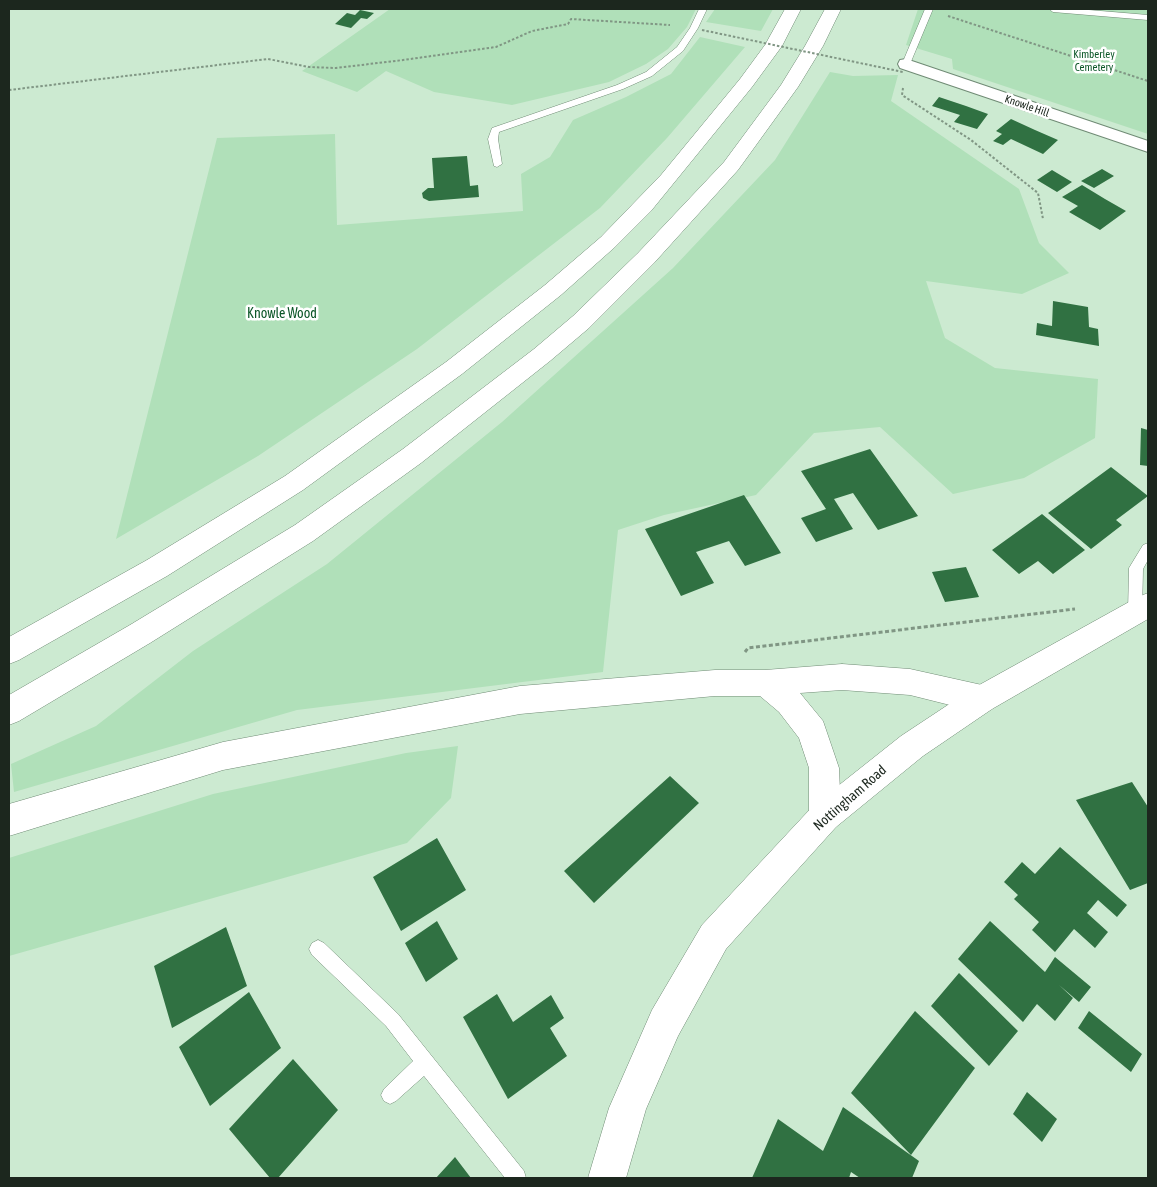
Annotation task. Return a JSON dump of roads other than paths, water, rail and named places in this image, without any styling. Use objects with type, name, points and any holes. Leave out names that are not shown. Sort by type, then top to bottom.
[{"type":"main road","points":[[9,651],[157,568],[294,482],[454,368],[553,290],[608,242],[668,179],[746,83],[773,46],[793,9]]},
{"type":"main road","points":[[9,711],[140,634],[304,533],[412,456],[542,355],[581,322],[639,264],[731,166],[789,87],[814,46],[833,9]]},
{"type":"main road","name":"Nottingham Road","points":[[607,1178],[628,1108],[665,1023],[714,937],[825,816],[912,746],[982,699],[1142,609]]},
{"type":"main road","points":[[9,820],[232,754],[520,700],[715,683],[766,683],[842,677],[910,682],[982,699]]},
{"type":"main road","points":[[766,683],[789,702],[812,731],[824,768],[825,816]]},
{"type":"street","name":"Knowle Hill","points":[[904,71],[1148,148]]},
{"type":"lane","points":[[498,164],[493,139],[495,130],[620,87],[649,74],[680,49],[695,31],[703,9]]},
{"type":"lane","points":[[904,71],[929,9]]},
{"type":"lane","points":[[1053,9],[1148,18]]},
{"type":"lane","points":[[1142,609],[1136,568],[1148,549]]},
{"type":"lane","points":[[318,949],[392,1020],[517,1178]]},
{"type":"lane","points":[[390,1095],[426,1061]]},
{"type":"park label","name":"Kimberley Cemetery","points":[[1094,61]]},
{"type":"park label","name":"Knowle Wood","points":[[282,314]]}]
